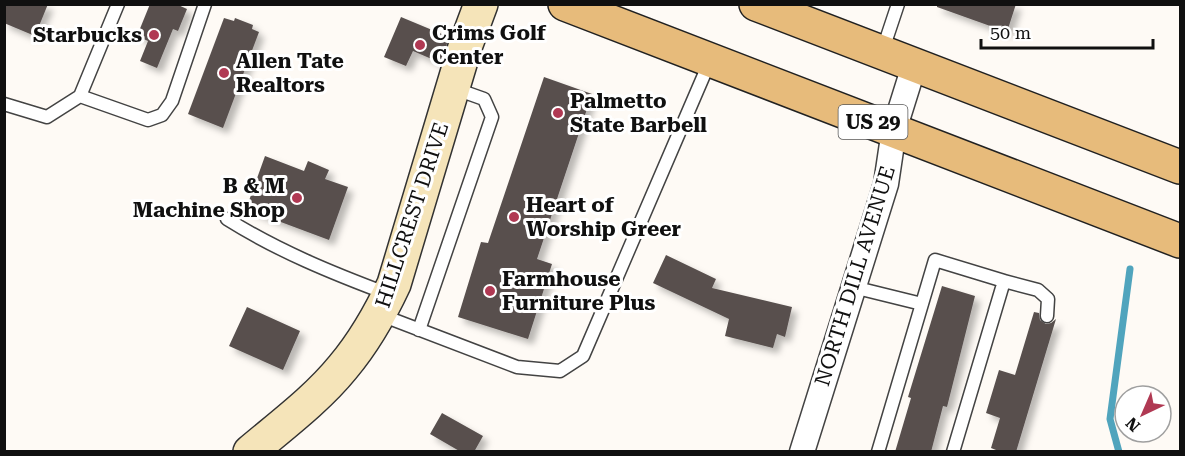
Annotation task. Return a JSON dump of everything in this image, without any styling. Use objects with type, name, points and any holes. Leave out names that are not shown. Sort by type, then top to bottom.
[{"type":"main road","name":"US 29","points":[[565,4],[1180,241]]},
{"type":"main road","points":[[756,4],[1180,167]]},
{"type":"street","name":"HILLCREST DRIVE","points":[[250,452],[322,390],[343,368],[384,304],[394,284],[465,47],[481,4]]},
{"type":"street","name":"NORTH DILL AVENUE","points":[[802,452],[886,184],[894,130],[914,66]]},
{"type":"lane","points":[[4,104],[47,117],[80,96],[117,4]]},
{"type":"lane","points":[[80,96],[148,120],[162,116],[172,101],[205,4]]},
{"type":"lane","points":[[882,54],[898,4]]},
{"type":"lane","points":[[227,219],[254,236],[324,270],[384,304],[419,330],[517,368],[560,371],[583,356],[710,60]]},
{"type":"lane","points":[[419,330],[492,117],[484,99],[453,88]]},
{"type":"lane","points":[[878,452],[935,260],[1038,290],[1048,299],[1047,316]]},
{"type":"lane","points":[[953,452],[1004,281]]},
{"type":"lane","points":[[854,288],[922,304]]},
{"type":"building","points":[[4,4],[48,4],[35,36],[4,23]]},
{"type":"building","name":"Starbucks","points":[[150,4],[176,4],[187,9],[178,31],[173,29],[157,68],[140,61],[148,41],[137,36]]},
{"type":"building","points":[[937,4],[1016,4],[1007,32],[937,7]]},
{"type":"building","name":"Crims Golf Center","points":[[401,17],[449,37],[441,63],[413,51],[406,66],[384,57]]},
{"type":"building","name":"Allen Tate Realtors","points":[[224,18],[234,21],[235,18],[253,25],[252,29],[259,32],[223,128],[188,114]]},
{"type":"building","points":[[544,77],[592,94],[537,259],[552,264],[528,339],[458,317],[481,242],[488,243]]},
{"type":"building","name":"B & M Machine Shop","points":[[265,156],[304,171],[308,161],[329,170],[325,179],[348,187],[329,240],[246,209]]},
{"type":"building","points":[[666,255],[716,279],[712,288],[792,307],[785,337],[777,334],[773,348],[725,336],[729,319],[653,283]]},
{"type":"building","points":[[942,286],[975,296],[947,407],[943,406],[931,452],[895,452],[911,398],[908,397]]},
{"type":"building","points":[[247,307],[300,331],[283,370],[229,346]]},
{"type":"building","points":[[1034,312],[1039,313],[1040,320],[1046,324],[1056,319],[1016,452],[1001,452],[991,448],[1000,418],[986,413],[999,370],[1015,375]]},
{"type":"building","points":[[442,413],[483,436],[474,452],[461,452],[430,434]]},
{"type":"waterway","points":[[1119,452],[1110,419],[1130,269]]},
{"type":"place","name":"Starbucks","points":[[154,35]]},
{"type":"place","name":"Crims Golf Center","points":[[420,45]]},
{"type":"place","name":"Allen Tate Realtors","points":[[224,73]]},
{"type":"place","name":"Palmetto State Barbell","points":[[558,113]]},
{"type":"place","name":"B & M Machine Shop","points":[[297,198]]},
{"type":"place","name":"Heart of Worship Greer","points":[[514,217]]},
{"type":"place","name":"Farmhouse Furniture Plus","points":[[490,291]]}]
